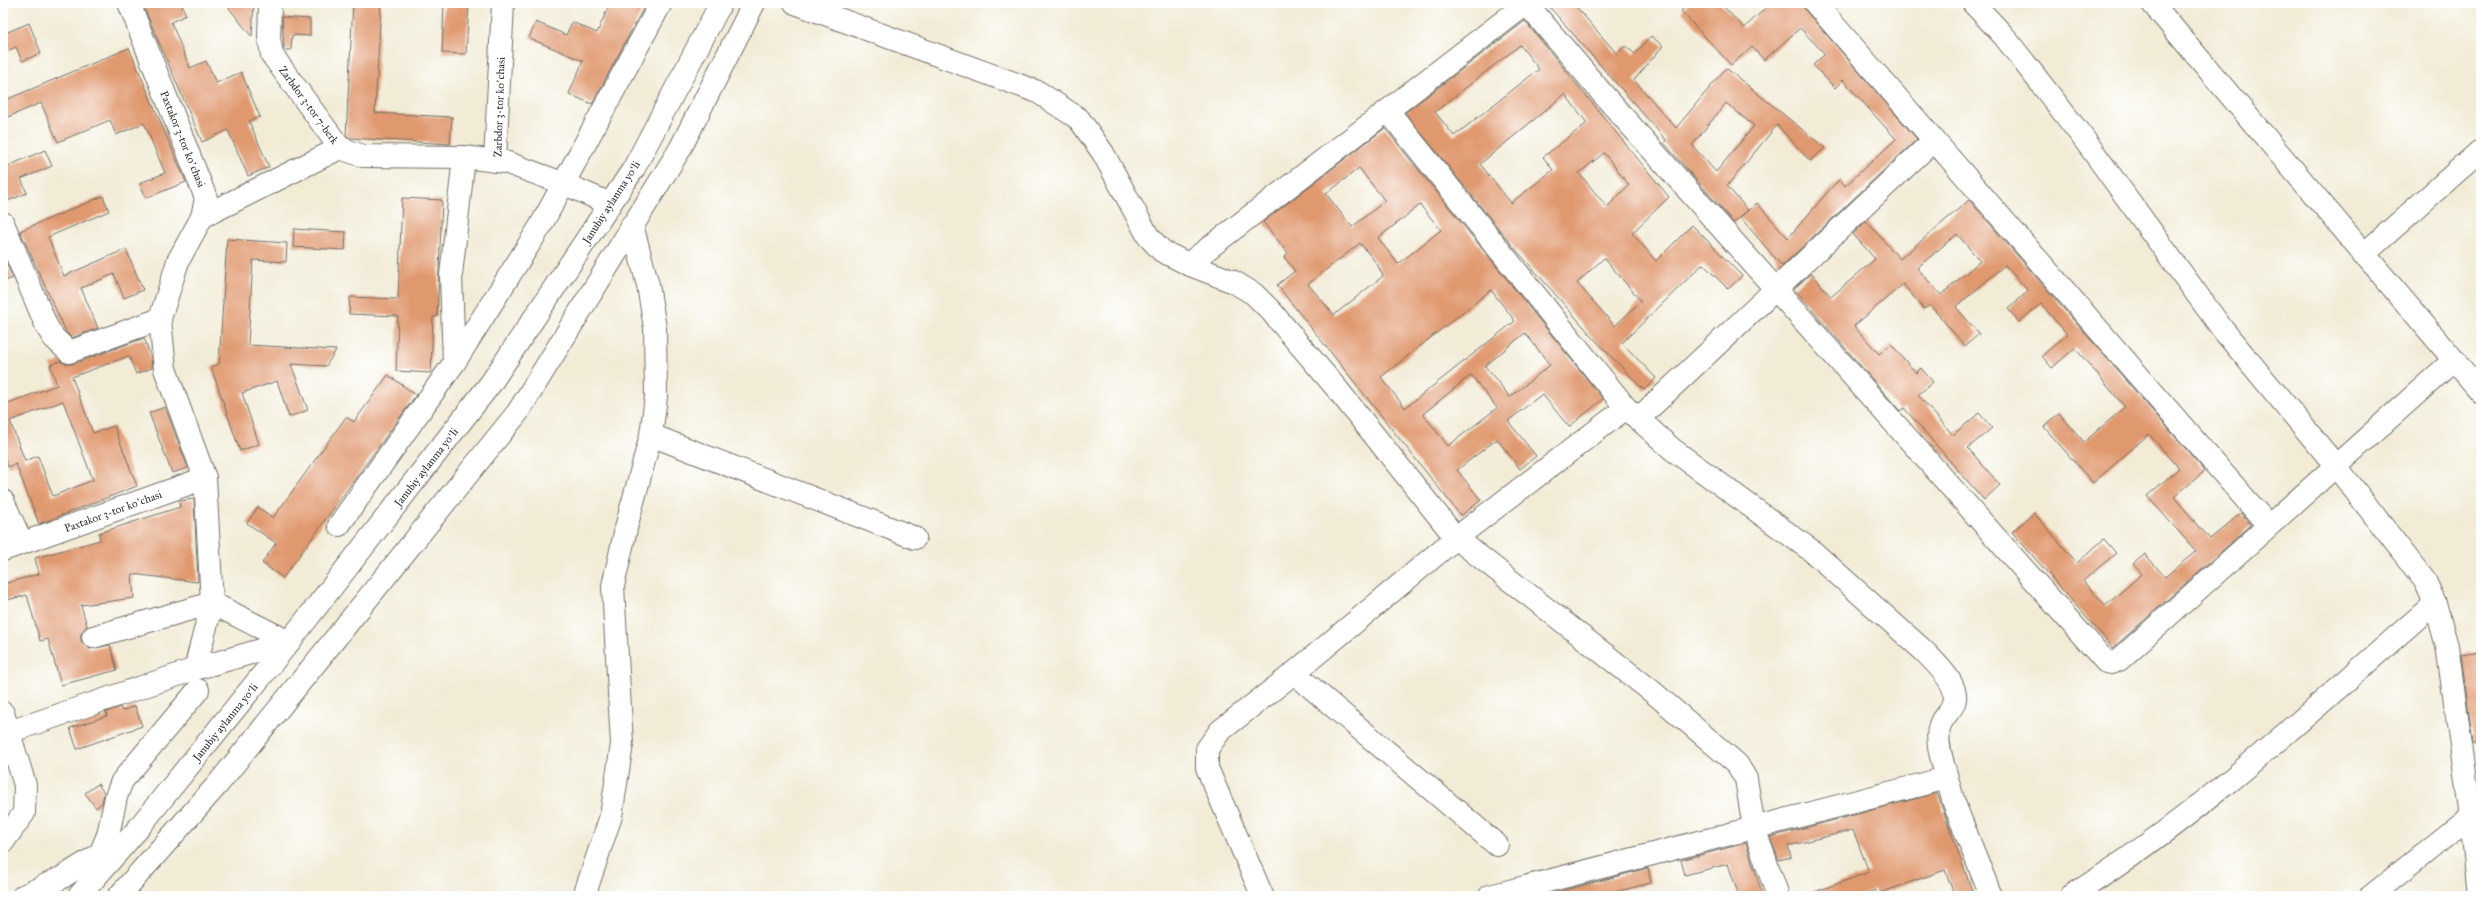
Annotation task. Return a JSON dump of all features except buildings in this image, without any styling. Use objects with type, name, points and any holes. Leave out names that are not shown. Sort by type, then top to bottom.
[{"type":"main road","name":"Paxtakor 3-tor koʼchasi","points":[[129,3],[206,198],[202,217],[178,261],[160,319],[165,369],[205,478],[212,603],[195,668]]},
{"type":"main road","name":"Zarbdor 3-tor 7-berk","points":[[270,3],[269,38],[272,55],[340,148],[363,156],[464,157],[495,161]]},
{"type":"main road","name":"Zarbdor 3-tor koʼchasi","points":[[503,3],[495,161],[505,162],[565,184],[610,204]]},
{"type":"main road","points":[[339,525],[454,363],[565,184],[661,3]]},
{"type":"main road","name":"Janubiy aylanma yoʻli","points":[[79,896],[136,831],[289,642],[491,383],[634,168],[721,3]]},
{"type":"main road","points":[[126,892],[218,784],[518,412],[680,148],[754,3]]},
{"type":"main road","points":[[795,3],[1038,92],[1079,119],[1103,153],[1148,236],[1162,251],[1188,264],[1234,282],[1254,294],[1271,311],[1338,390],[1456,538],[1723,750],[1737,764],[1746,779],[1754,828],[1778,896]]},
{"type":"main road","points":[[1815,3],[2268,525]]},
{"type":"main road","points":[[1973,3],[2003,34],[2080,133],[2223,330],[2336,466],[2425,581],[2435,603],[2447,646],[2476,816],[2479,896]]},
{"type":"main road","points":[[2152,3],[2363,255],[2481,392]]},
{"type":"main road","points":[[1188,264],[1526,4],[1775,289],[2106,662],[2111,663],[2119,660],[2454,360]]},
{"type":"main road","points":[[1388,110],[1632,414],[1672,449],[1812,551],[1932,660],[1955,692],[1953,706],[1943,718],[1938,728],[1939,744],[1954,803],[1991,896]]},
{"type":"main road","points":[[1262,896],[1207,768],[1207,749],[1220,731],[1294,673],[1456,538],[1632,414],[1775,289],[1934,140]]},
{"type":"main road","points":[[202,217],[340,148]]},
{"type":"main road","points":[[2363,255],[2481,150]]},
{"type":"main road","points":[[454,363],[451,275],[464,157]]},
{"type":"main road","points":[[3,223],[47,327],[54,338],[69,352],[160,319]]},
{"type":"main road","points":[[584,896],[611,816],[622,744],[613,586],[627,524],[652,435],[656,397],[655,328],[648,285],[632,226]]},
{"type":"main road","points":[[652,435],[915,538]]},
{"type":"main road","name":"Paxtakor 3-tor koʼchasi","points":[[3,501],[12,547],[205,478]]},
{"type":"main road","points":[[94,637],[212,603],[289,642]]},
{"type":"main road","points":[[2071,896],[2100,878],[2226,783],[2435,603]]},
{"type":"main road","points":[[3,842],[24,813],[25,785],[5,726],[195,668],[289,642]]},
{"type":"main road","points":[[1294,673],[1497,845]]},
{"type":"main road","points":[[100,854],[108,835],[116,797],[122,782],[198,690]]},
{"type":"main road","points":[[1490,896],[1550,889],[1754,828],[1947,778]]},
{"type":"main road","points":[[2371,896],[2476,816]]},
{"type":"main road","points":[[23,896],[61,878],[136,831]]}]
